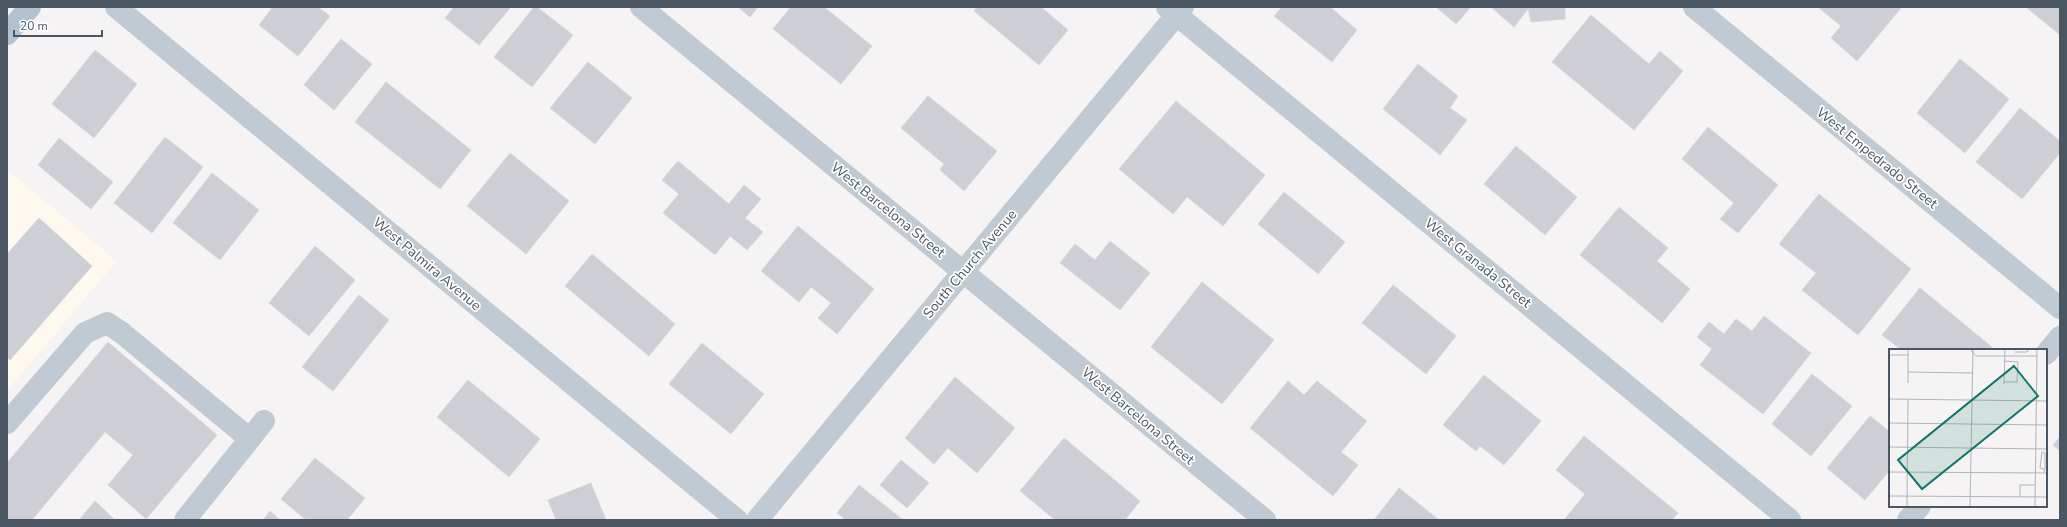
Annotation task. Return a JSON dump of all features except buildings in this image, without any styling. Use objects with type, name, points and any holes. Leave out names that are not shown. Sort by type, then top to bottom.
[{"type":"main road","points":[[7,34],[30,7]]},
{"type":"street","name":"West Palmira Avenue","points":[[116,7],[737,520]]},
{"type":"street","name":"West Barcelona Street","points":[[641,7],[1265,520]]},
{"type":"street","name":"West Empedrado Street","points":[[1694,7],[2060,308]]},
{"type":"street","name":"South Church Avenue","points":[[757,520],[963,271],[1175,10]]},
{"type":"street","name":"West Granada Street","points":[[1175,10],[1790,520]]},
{"type":"street","points":[[7,423],[85,333],[106,323],[122,333],[250,439]]},
{"type":"street","points":[[2047,353],[2060,337]]},
{"type":"street","points":[[185,520],[264,421]]},
{"type":"street","points":[[1908,520],[1919,507]]},
{"type":"shaded area","points":[[7,169],[117,261],[7,391]]}]
